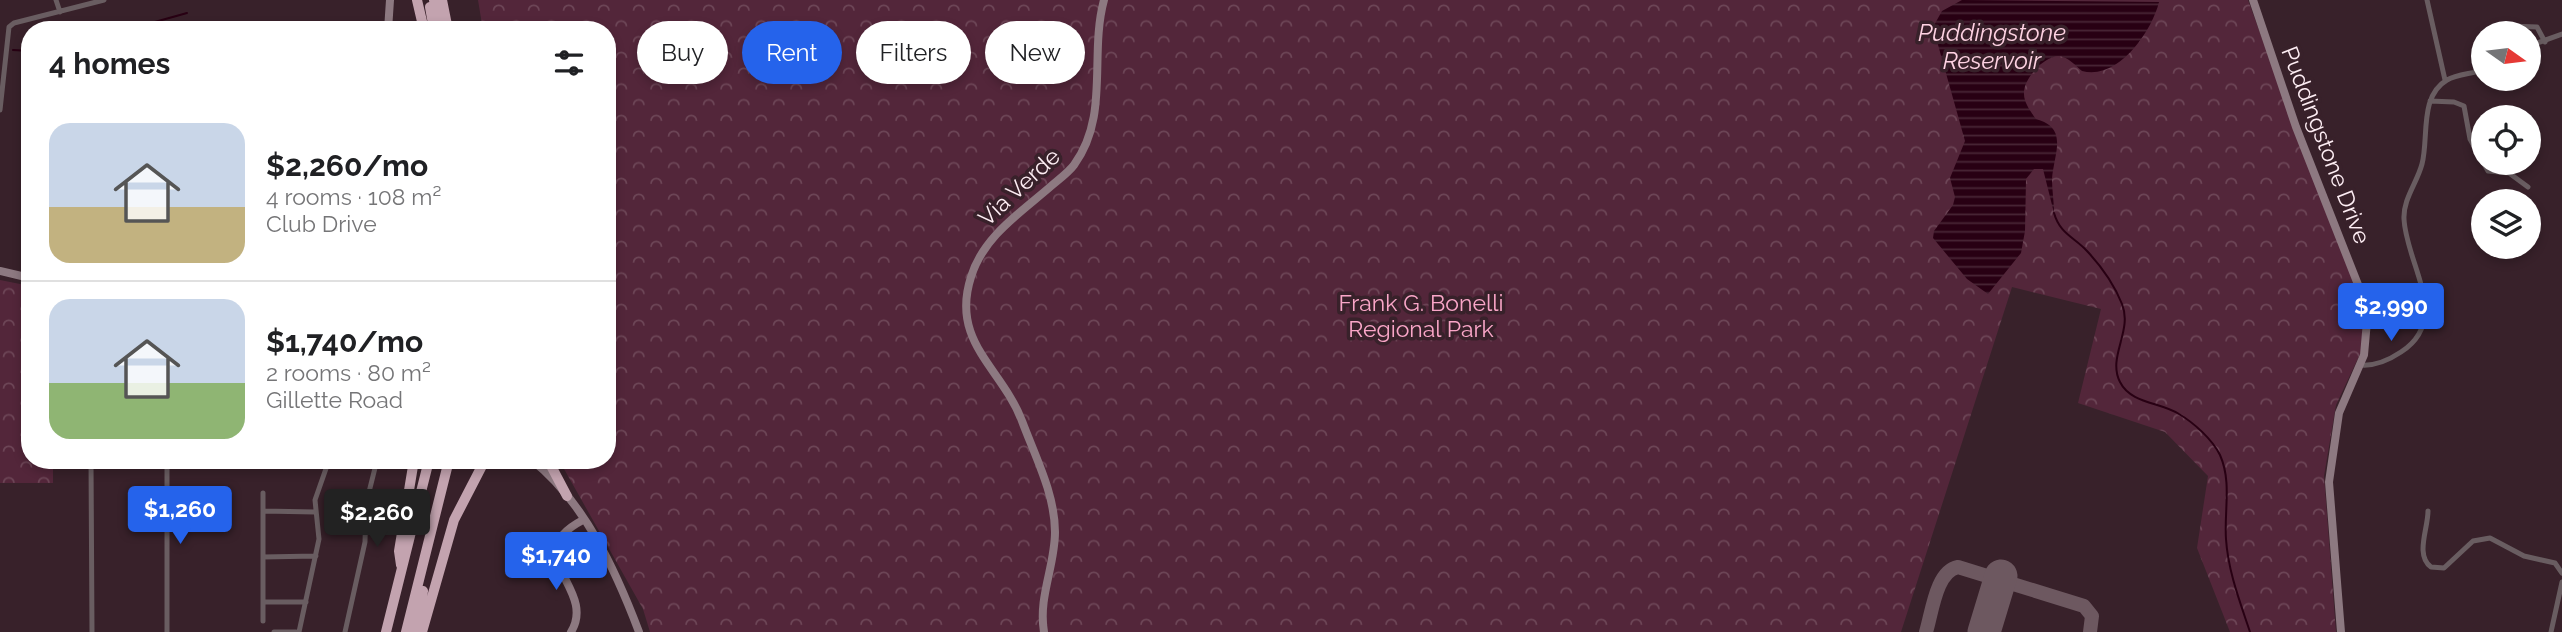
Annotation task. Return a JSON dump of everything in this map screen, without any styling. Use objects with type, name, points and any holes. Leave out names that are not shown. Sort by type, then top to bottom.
[{"type":"highway","points":[[417,0],[422,21]]},
{"type":"highway","points":[[428,0],[432,21]]},
{"type":"highway","points":[[434,0],[439,21]]},
{"type":"highway","points":[[442,0],[447,21]]},
{"type":"highway","points":[[402,572],[399,551],[413,469]]},
{"type":"highway","points":[[386,632],[427,469]]},
{"type":"highway","points":[[392,632],[434,469]]},
{"type":"highway","points":[[415,597],[413,583],[441,469]]},
{"type":"highway","points":[[406,632],[447,469]]},
{"type":"highway","points":[[422,632],[454,520],[480,469]]},
{"type":"highway","points":[[553,469],[567,496]]},
{"type":"highway","points":[[415,632],[434,526]]},
{"type":"main road","points":[[389,21],[390,0]]},
{"type":"main road","name":"Via Verde","points":[[1044,632],[1044,593],[1055,544],[1053,509],[1015,404],[983,361],[970,333],[966,309],[970,277],[986,243],[1073,166],[1090,136],[1097,103],[1104,0]]},
{"type":"main road","name":"Puddingstone Drive","points":[[2253,0],[2295,127],[2364,295],[2368,327],[2361,365],[2339,413],[2329,482],[2341,632]]},
{"type":"main road","points":[[0,271],[21,276]]},
{"type":"main road","points":[[541,469],[567,496],[583,520],[617,581],[639,632]]},
{"type":"main road","points":[[571,632],[576,622],[578,605],[557,566],[555,554],[564,532],[583,520]]},
{"type":"street","points":[[56,0],[60,12]]},
{"type":"street","points":[[22,21],[104,0]]},
{"type":"street","points":[[2427,0],[2445,80]]},
{"type":"street","points":[[0,110],[9,27],[21,21]]},
{"type":"street","points":[[2541,33],[2545,42]]},
{"type":"street","points":[[2541,43],[2562,34]]},
{"type":"street","points":[[2361,365],[2368,366],[2399,353],[2418,336],[2423,325],[2425,297],[2407,236],[2404,215],[2406,201],[2422,164],[2430,101],[2445,80],[2471,73]]},
{"type":"street","points":[[2430,101],[2454,102],[2464,106],[2470,139],[2488,172],[2509,173],[2528,187]]},
{"type":"street","points":[[92,469],[92,632]]},
{"type":"street","points":[[167,469],[167,632]]},
{"type":"street","points":[[274,632],[298,632],[320,533],[314,512],[317,492],[326,469]]},
{"type":"street","points":[[345,632],[365,542],[366,504],[375,469]]},
{"type":"street","points":[[263,494],[263,621]]},
{"type":"street","points":[[263,511],[314,512]]},
{"type":"street","points":[[2428,511],[2422,552],[2423,559],[2431,567],[2444,568],[2473,541],[2490,538],[2524,556],[2555,563],[2562,573]]},
{"type":"street","points":[[263,557],[316,556]]},
{"type":"street","points":[[2551,632],[2562,582]]},
{"type":"street","points":[[263,602],[306,602]]},
{"type":"green space","name":"Frank G. Bonelli Regional Park","points":[[478,0],[2248,0],[2305,156],[2364,305],[2361,352],[2336,405],[2324,476],[2336,632],[2230,632],[2197,548],[2208,476],[2165,432],[2078,403],[2101,309],[2012,287],[1901,632],[650,632],[643,609],[564,469],[616,469],[616,21],[482,21]]},
{"type":"green space","points":[[0,280],[21,284],[21,469],[53,469],[53,483],[0,483]]},
{"type":"water","name":"Puddingstone Reservoir","points":[[1962,0],[2159,2],[2141,39],[2120,61],[2108,69],[2082,71],[2066,58],[2059,56],[2041,64],[2031,75],[2025,88],[2025,101],[2036,119],[2046,123],[2056,135],[2057,151],[2052,179],[2054,213],[2043,169],[2034,169],[2026,179],[2025,231],[2021,253],[1988,294],[1967,279],[1933,238],[1934,231],[1953,205],[1955,197],[1950,178],[1965,141],[1933,27],[1942,11]]},
{"type":"waterway","points":[[158,21],[187,13]]},
{"type":"waterway","points":[[13,50],[21,50]]},
{"type":"waterway","points":[[2054,213],[2064,231],[2087,251],[2103,270],[2122,304],[2124,324],[2116,363],[2120,382],[2131,395],[2172,410],[2191,422],[2207,437],[2220,455],[2227,486],[2226,539],[2229,563],[2250,632]]},
{"type":"taxiway","points":[[1926,632],[1940,584],[1951,570],[1958,567],[2084,606],[2092,616],[2090,632]]},
{"type":"runway","points":[[1984,632],[2001,576]]}]
